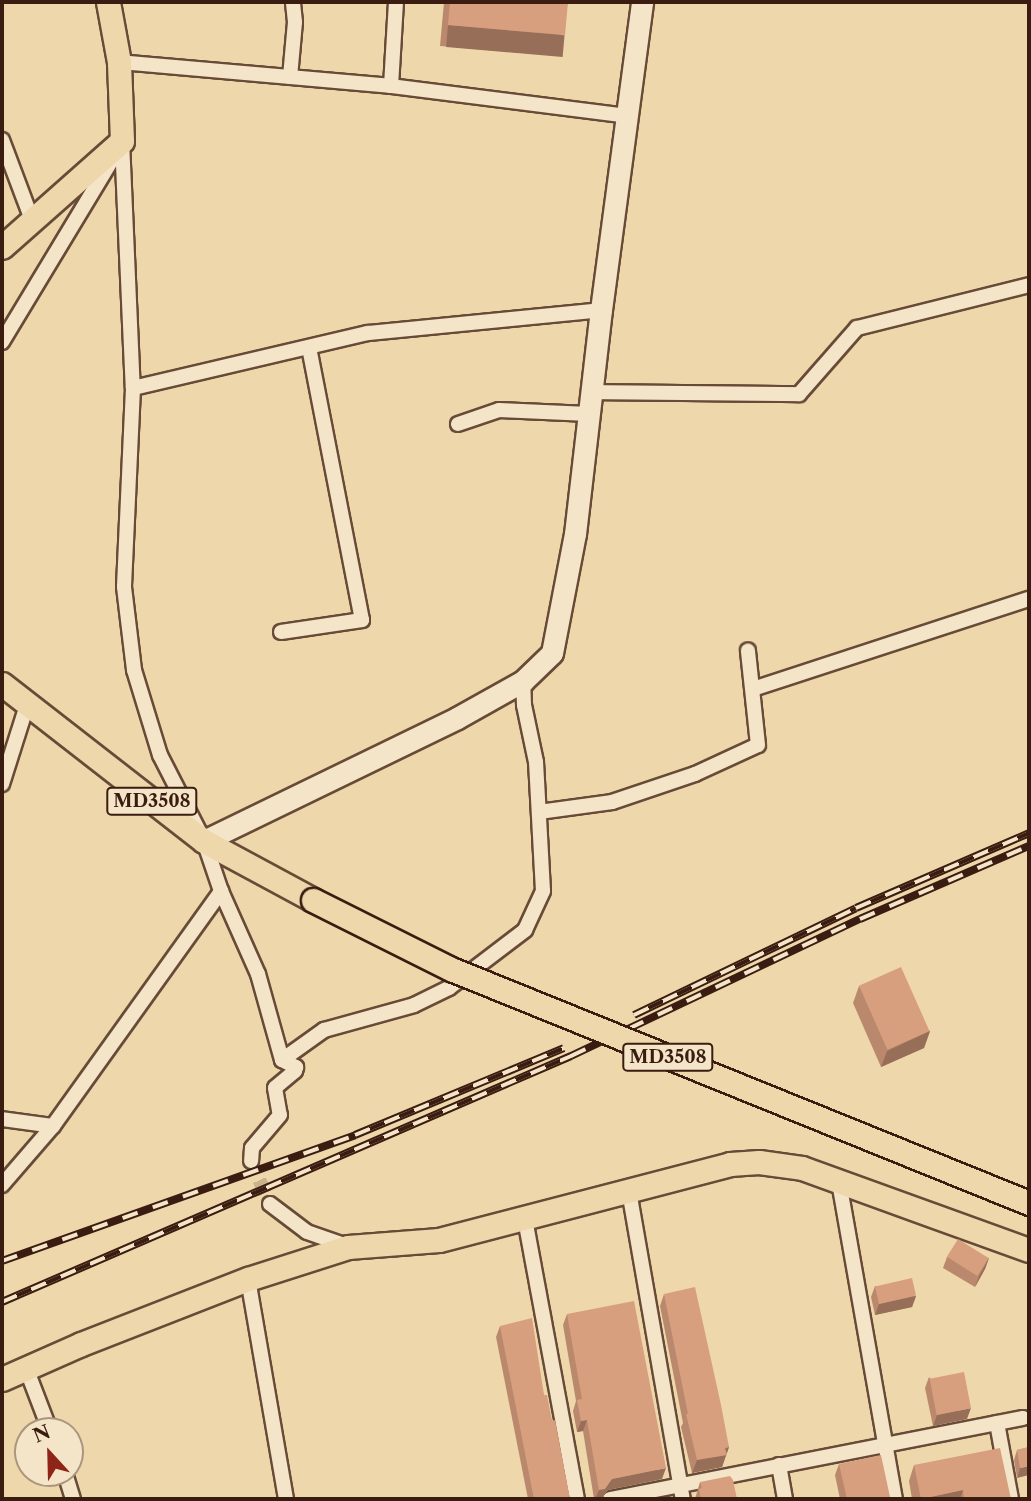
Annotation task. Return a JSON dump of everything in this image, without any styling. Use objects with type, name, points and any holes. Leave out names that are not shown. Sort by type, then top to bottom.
[{"type":"main road","points":[[2,247],[122,141],[119,62],[108,2]]},
{"type":"main road","name":"MD3508","points":[[2,684],[204,841],[313,900],[451,969],[1029,1203]]},
{"type":"main road","points":[[2,1379],[248,1279],[348,1247],[439,1240],[629,1191],[694,1171],[758,1162],[802,1168],[1029,1250]]},
{"type":"street","points":[[290,77],[295,22],[293,2]]},
{"type":"street","points":[[391,86],[396,2]]},
{"type":"street","points":[[204,841],[457,718],[523,681],[552,653],[575,534],[601,310],[642,2]]},
{"type":"street","points":[[119,62],[391,86],[628,116]]},
{"type":"street","points":[[2,140],[32,220]]},
{"type":"street","points":[[2,342],[122,141]]},
{"type":"street","points":[[122,141],[132,387],[124,587],[134,670],[160,755],[204,841],[221,891],[258,974],[282,1060],[296,1067],[295,1072],[275,1088],[280,1115],[252,1148],[251,1161]]},
{"type":"street","points":[[592,392],[799,394],[857,328],[1029,285]]},
{"type":"street","points":[[132,387],[368,333],[601,310]]},
{"type":"street","points":[[281,632],[362,620],[309,347]]},
{"type":"street","points":[[458,424],[499,410],[589,414]]},
{"type":"street","points":[[754,689],[1029,599]]},
{"type":"street","points":[[539,812],[612,802],[695,774],[758,745],[748,651]]},
{"type":"street","points":[[282,1060],[324,1030],[414,1005],[449,988],[525,930],[543,891],[536,762],[524,705],[523,681]]},
{"type":"street","points":[[2,784],[27,705]]},
{"type":"street","points":[[2,1185],[54,1126],[221,891]]},
{"type":"street","points":[[2,1119],[54,1126]]},
{"type":"street","points":[[839,1182],[895,1499]]},
{"type":"street","points":[[629,1191],[681,1493]]},
{"type":"street","points":[[270,1205],[307,1232],[348,1247]]},
{"type":"street","points":[[525,1219],[577,1499]]},
{"type":"street","points":[[248,1279],[286,1499]]},
{"type":"street","points":[[26,1368],[45,1417]]},
{"type":"street","points":[[610,1499],[681,1493],[779,1465],[1023,1418]]},
{"type":"street","points":[[997,1423],[1010,1499]]},
{"type":"street","points":[[779,1465],[785,1499]]},
{"type":"building","points":[[450,2],[568,2],[565,35],[448,25]]},
{"type":"building","points":[[901,967],[929,1031],[887,1050],[859,986]]},
{"type":"building","points":[[958,1239],[989,1258],[977,1276],[947,1257]]},
{"type":"building","points":[[912,1278],[916,1296],[879,1304],[875,1287]]},
{"type":"building","points":[[695,1287],[729,1447],[725,1448],[727,1455],[697,1460],[664,1294]]},
{"type":"building","points":[[634,1301],[666,1468],[612,1479],[605,1489],[599,1490],[587,1420],[581,1421],[577,1400],[582,1399],[567,1314]]},
{"type":"building","points":[[532,1318],[544,1395],[547,1395],[552,1421],[555,1420],[570,1499],[534,1499],[500,1326]]},
{"type":"building","points":[[964,1372],[971,1408],[937,1415],[930,1379]]},
{"type":"building","points":[[1029,1447],[1029,1466],[1020,1468],[1017,1450]]},
{"type":"building","points":[[1000,1448],[1011,1499],[964,1499],[963,1490],[921,1499],[914,1465]]},
{"type":"building","points":[[881,1455],[890,1497],[847,1499],[839,1464]]},
{"type":"building","points":[[730,1476],[737,1499],[701,1499],[700,1482]]},
{"type":"tunnel","points":[[251,1161],[270,1204]]},
{"type":"railway","points":[[634,1015],[856,908],[1029,833]]},
{"type":"railway","points":[[2,1302],[571,1056],[860,919],[1029,846]]},
{"type":"railway","points":[[2,1261],[355,1135],[564,1048]]}]
